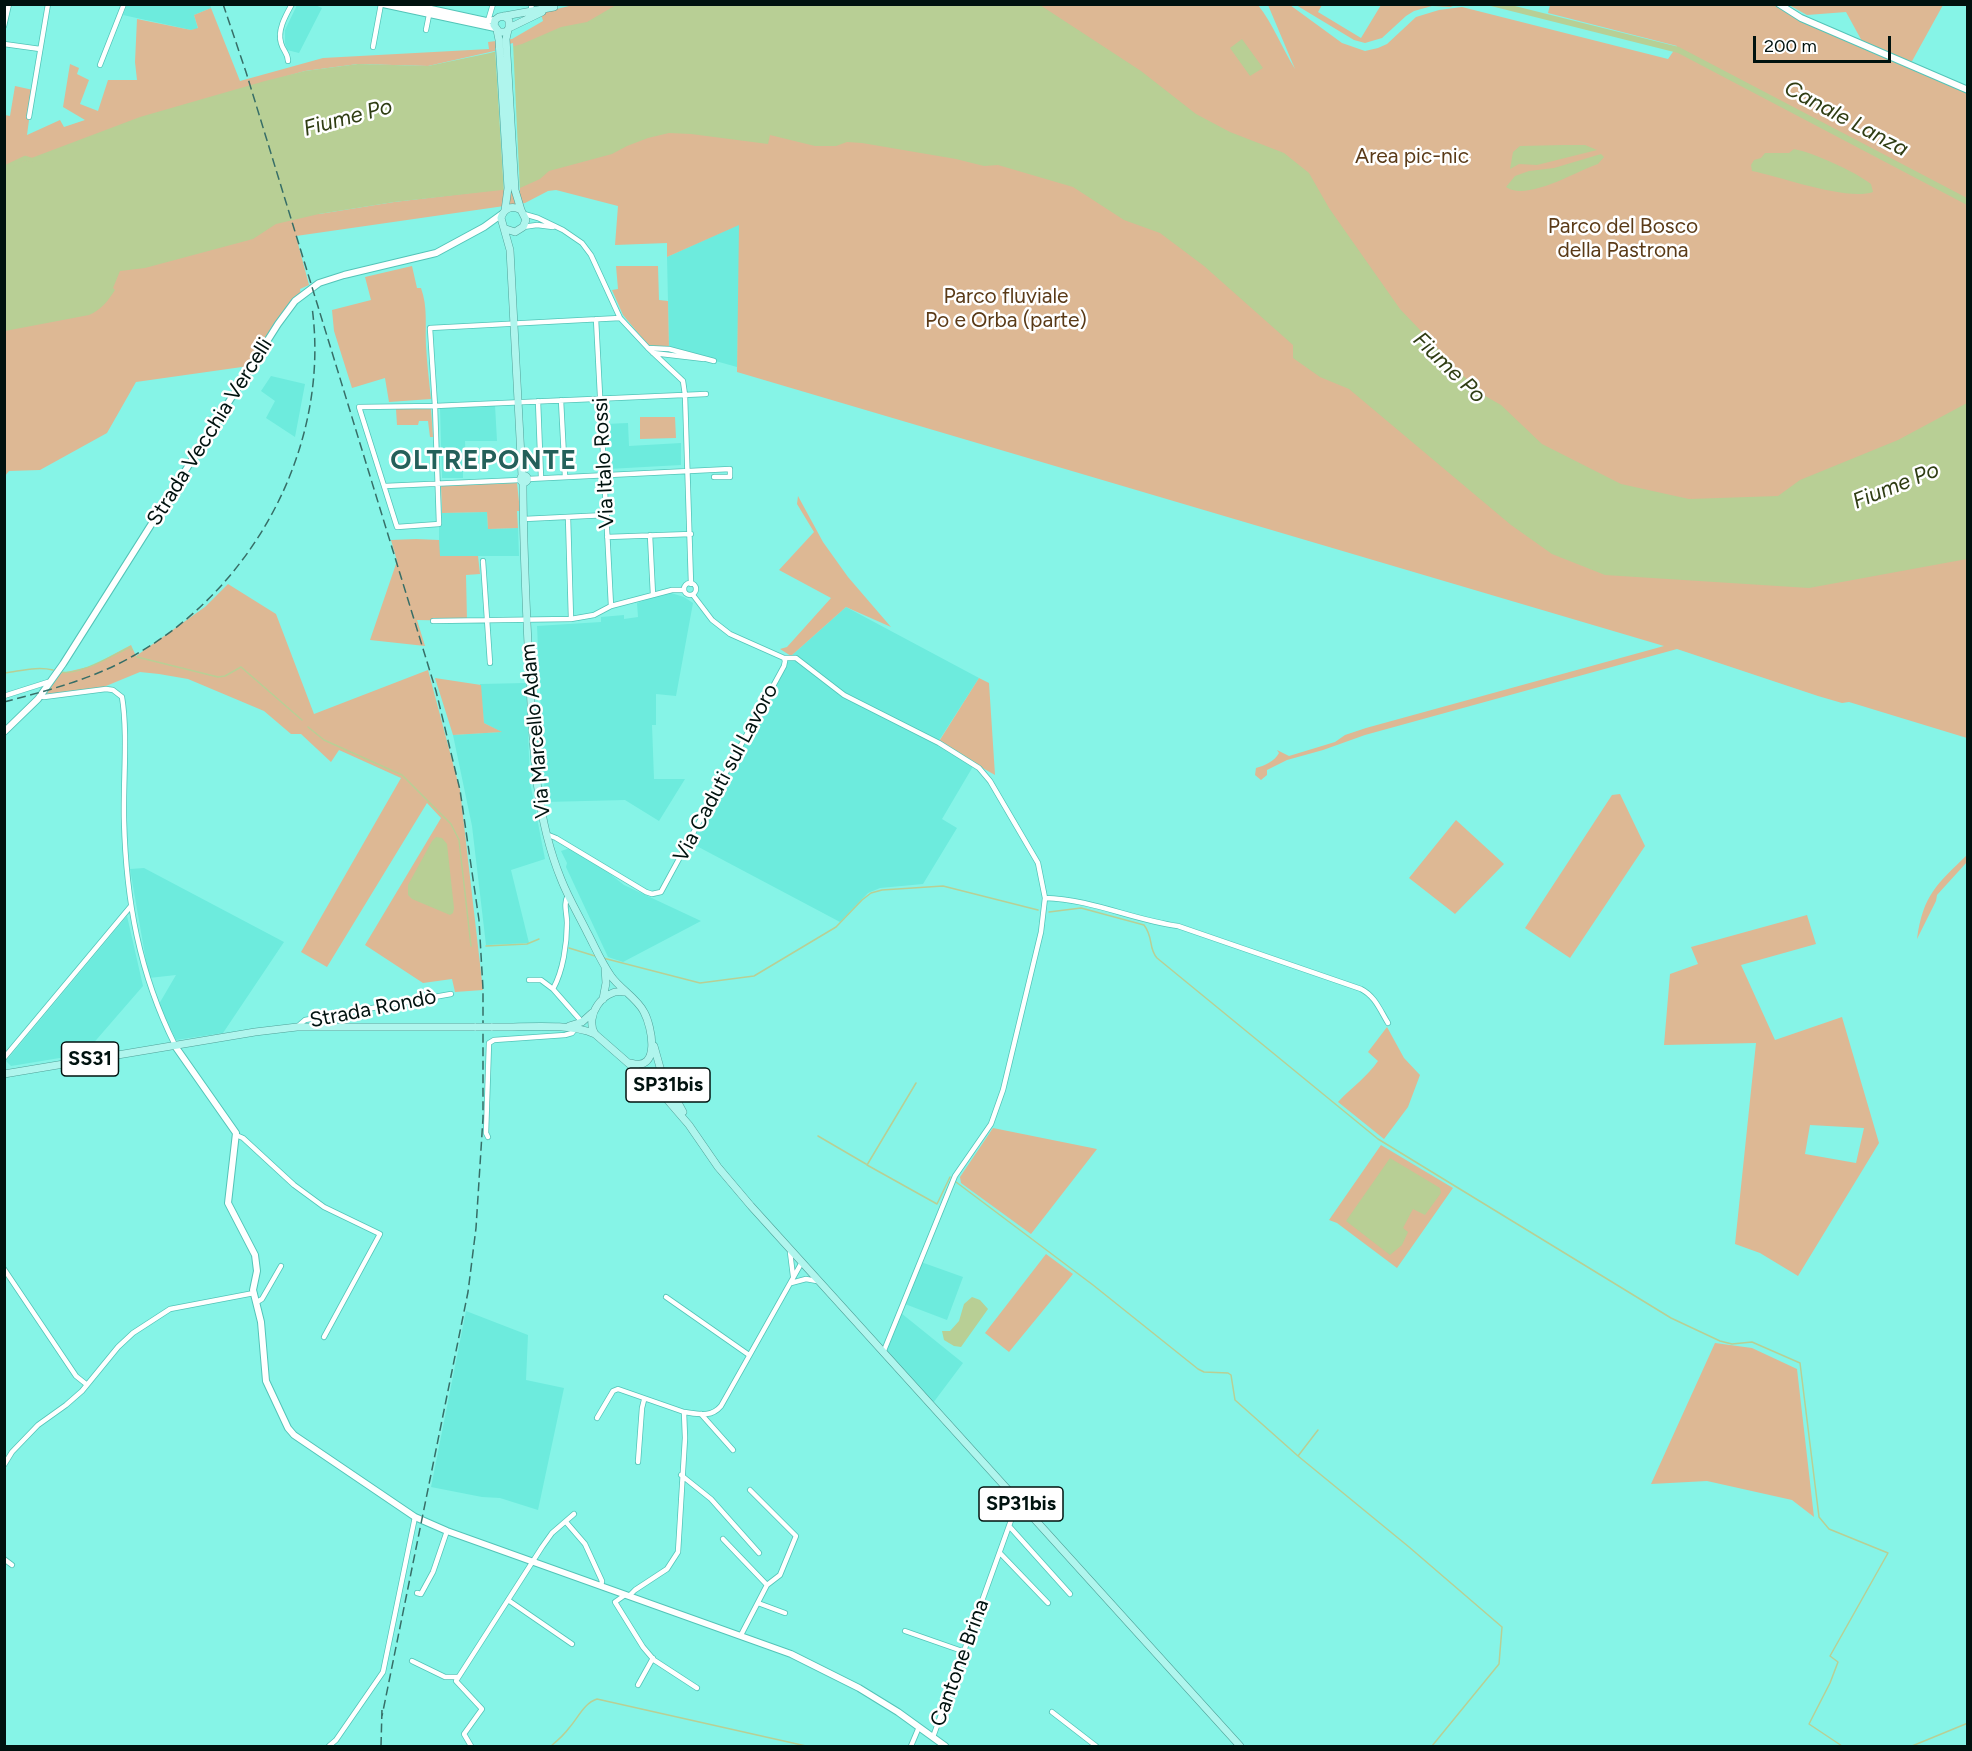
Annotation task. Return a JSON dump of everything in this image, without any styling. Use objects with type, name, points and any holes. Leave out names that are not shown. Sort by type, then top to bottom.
[{"type":"main road","points":[[494,25],[501,32],[533,15],[563,4]]},
{"type":"main road","points":[[494,25],[499,17],[554,7]]},
{"type":"main road","points":[[504,16],[510,22],[503,39],[508,188],[501,221],[504,228],[510,232],[521,229]]},
{"type":"main road","points":[[494,25],[503,39],[514,190],[526,220],[516,234],[510,250]]},
{"type":"main road","points":[[505,210],[513,207],[521,209]]},
{"type":"main road","name":"Via Marcello Adam","points":[[504,228],[510,250],[515,324],[536,778],[546,834],[568,895],[604,964],[624,992]]},
{"type":"main road","name":"Via Marcello Adam","points":[[602,1001],[606,983],[604,964]]},
{"type":"main road","points":[[579,1025],[595,1034],[629,1063],[636,1065],[647,1061],[651,1055],[650,1026],[644,1011],[624,992],[612,992],[594,1011],[591,1024],[595,1034]]},
{"type":"main road","name":"SS31","points":[[4,1074],[297,1027],[562,1028],[579,1025],[594,1011]]},
{"type":"main road","name":"SP31bis","points":[[652,1042],[661,1071],[689,1125]]},
{"type":"main road","name":"SP31bis","points":[[629,1063],[658,1089],[689,1125],[722,1172],[788,1247],[1240,1746]]},
{"type":"street","points":[[4,26],[9,4]]},
{"type":"street","points":[[29,117],[48,4]]},
{"type":"street","points":[[100,65],[124,4]]},
{"type":"street","points":[[288,62],[288,54],[280,42],[283,21],[292,4]]},
{"type":"street","points":[[374,47],[382,4],[429,15],[494,25]]},
{"type":"street","points":[[408,4],[494,25]]},
{"type":"street","points":[[493,4],[494,25]]},
{"type":"street","points":[[1779,4],[1801,18],[1968,90]]},
{"type":"street","points":[[426,30],[429,15]]},
{"type":"street","points":[[4,44],[40,49]]},
{"type":"street","points":[[433,621],[571,619],[594,615],[611,606],[672,590],[684,590],[687,594],[693,595],[696,589],[691,584],[691,534],[683,381],[653,354],[620,318],[591,255],[582,243],[521,209]]},
{"type":"street","name":"Strada Vecchia Vercelli","points":[[4,732],[40,696],[63,663],[278,324],[295,301],[312,287],[331,278],[436,253],[487,225],[505,210]]},
{"type":"street","points":[[487,225],[504,228]]},
{"type":"street","points":[[521,229],[537,225],[558,228]]},
{"type":"street","points":[[620,318],[430,328],[435,406],[439,525],[397,527],[362,407],[435,406],[706,394]]},
{"type":"street","name":"Via Italo Rossi","points":[[596,319],[611,606]]},
{"type":"street","points":[[648,348],[669,349],[712,360],[653,354]]},
{"type":"street","points":[[561,400],[565,477]]},
{"type":"street","points":[[538,401],[541,478]]},
{"type":"street","points":[[385,486],[730,469],[730,477],[714,477]]},
{"type":"street","points":[[524,519],[607,515]]},
{"type":"street","points":[[568,517],[571,619]]},
{"type":"street","points":[[607,537],[691,534]]},
{"type":"street","points":[[650,535],[653,595]]},
{"type":"street","points":[[483,561],[490,663]]},
{"type":"street","points":[[684,590],[686,585],[691,584]]},
{"type":"street","name":"Via Caduti sul Lavoro","points":[[546,834],[646,892],[652,894],[661,892],[785,662],[784,658],[723,630],[708,616],[693,595]]},
{"type":"street","points":[[784,658],[792,657],[802,662],[844,696],[939,743],[979,768],[990,781],[1038,863],[1045,898],[1041,932],[1004,1090],[991,1124],[955,1176],[883,1353]]},
{"type":"street","points":[[4,696],[48,682]]},
{"type":"street","points":[[4,1465],[12,1452],[38,1425],[82,1391],[133,1333],[170,1309],[254,1293],[257,1266],[255,1255],[233,1216],[228,1197],[236,1136],[233,1126],[175,1046],[159,1012],[135,935],[126,864],[122,697],[113,690],[106,689],[40,696]]},
{"type":"street","points":[[549,844],[566,844]]},
{"type":"street","points":[[553,989],[566,947],[565,906],[568,895]]},
{"type":"street","points":[[1045,898],[1057,898],[1178,926],[1361,989],[1375,1000],[1388,1023]]},
{"type":"street","points":[[4,1058],[131,905]]},
{"type":"street","points":[[488,1137],[486,1133],[489,1043],[494,1040],[565,1035],[579,1025],[553,989],[541,980],[529,980]]},
{"type":"street","name":"Strada Rondò","points":[[297,1027],[305,1020],[451,994]]},
{"type":"street","points":[[236,1136],[243,1138],[294,1185],[324,1207],[380,1234],[324,1337]]},
{"type":"street","points":[[788,1247],[792,1259],[792,1280]]},
{"type":"street","points":[[597,1418],[613,1391],[618,1389],[644,1400],[684,1412],[701,1414],[718,1410],[802,1262]]},
{"type":"street","points":[[257,1302],[262,1299],[280,1266]]},
{"type":"street","points":[[4,1269],[76,1376],[86,1384]]},
{"type":"street","points":[[792,1280],[806,1279],[820,1282]]},
{"type":"street","name":"Cantone Brina","points":[[254,1293],[261,1322],[266,1381],[290,1432],[417,1518],[447,1531],[791,1654],[859,1688],[933,1737],[1018,1501]]},
{"type":"street","points":[[666,1297],[749,1355]]},
{"type":"street","points":[[638,1462],[644,1400]]},
{"type":"street","points":[[684,1412],[685,1438],[678,1552],[667,1569],[615,1602],[653,1658],[697,1688]]},
{"type":"street","points":[[701,1414],[734,1450]]},
{"type":"street","points":[[681,1475],[711,1499],[759,1553]]},
{"type":"street","points":[[741,1635],[767,1585],[780,1575],[796,1536],[750,1490]]},
{"type":"street","points":[[471,1746],[464,1734],[482,1708],[456,1681],[552,1533],[574,1514]]},
{"type":"street","points":[[329,1746],[336,1740],[383,1672],[417,1518]]},
{"type":"street","points":[[566,1522],[585,1544],[602,1581],[601,1586]]},
{"type":"street","points":[[1009,1526],[1070,1594]]},
{"type":"street","points":[[417,1593],[421,1594],[433,1572],[447,1531]]},
{"type":"street","points":[[723,1539],[767,1585]]},
{"type":"street","points":[[1000,1553],[1048,1603]]},
{"type":"street","points":[[4,1559],[12,1565]]},
{"type":"street","points":[[508,1600],[572,1644]]},
{"type":"street","points":[[758,1603],[785,1613]]},
{"type":"street","points":[[905,1631],[965,1652]]},
{"type":"street","points":[[639,1685],[653,1658]]},
{"type":"street","points":[[412,1662],[445,1677],[458,1677]]},
{"type":"street","points":[[1052,1712],[1095,1746]]},
{"type":"street","points":[[911,1746],[920,1727]]},
{"type":"street","points":[[933,1737],[945,1746]]},
{"type":"shaded area","points":[[210,4],[211,8],[194,15],[198,29],[191,30],[123,15],[127,5]]},
{"type":"shaded area","points":[[297,5],[315,5],[322,8],[299,53],[287,50],[285,43],[285,30]]},
{"type":"shaded area","points":[[740,224],[737,367],[669,348],[667,257]]},
{"type":"shaded area","points":[[271,376],[305,384],[295,437],[266,418],[275,401],[261,391]]},
{"type":"shaded area","points":[[495,405],[497,441],[465,441],[466,465],[463,466],[463,478],[442,478],[440,408]]},
{"type":"shaded area","points":[[628,423],[629,446],[681,443],[681,465],[608,469],[605,424]]},
{"type":"shaded area","points":[[487,512],[488,529],[518,528],[519,556],[439,556],[439,526],[442,526],[442,513]]},
{"type":"shaded area","points":[[668,592],[684,597],[693,603],[676,696],[656,694],[656,725],[652,725],[654,779],[685,779],[659,821],[625,800],[545,802],[537,626],[601,622],[601,617],[624,615],[624,619],[638,617],[637,603]]},
{"type":"shaded area","points":[[846,607],[979,678],[938,742],[975,763],[942,819],[957,828],[923,884],[880,888],[868,893],[840,922],[691,843],[791,656]]},
{"type":"shaded area","points":[[526,683],[530,782],[545,859],[511,870],[529,943],[486,945],[472,826],[453,735],[501,732],[484,723],[480,684]]},
{"type":"shaded area","points":[[570,848],[585,854],[624,885],[701,921],[623,962],[608,957],[566,867],[567,863],[561,851]]},
{"type":"shaded area","points":[[144,868],[284,942],[223,1033],[176,1040],[159,1004],[176,975],[149,978],[130,869]]},
{"type":"shaded area","points":[[127,916],[143,986],[84,1054],[11,1066],[6,1061]]},
{"type":"shaded area","points":[[921,1262],[963,1277],[947,1320],[905,1304]]},
{"type":"shaded area","points":[[466,1311],[528,1335],[526,1380],[564,1388],[538,1510],[500,1498],[482,1497],[431,1487]]},
{"type":"shaded area","points":[[901,1313],[963,1363],[933,1403],[886,1352]]},
{"type":"green space","points":[[1772,4],[1967,93],[1967,738],[1849,702],[1842,703],[1818,696],[1677,649],[1365,735],[1287,760],[1267,770],[1267,775],[1261,780],[1255,775],[1256,768],[1275,758],[1279,753],[1277,750],[1289,756],[1335,742],[1345,735],[1366,728],[1664,646],[737,372],[739,225],[667,257],[667,243],[615,245],[618,206],[556,190],[548,191],[525,203],[296,236],[309,285],[300,289],[301,295],[249,366],[136,382],[107,433],[40,470],[9,471],[5,476],[5,115],[10,116],[15,86],[33,90],[27,135],[60,120],[64,127],[85,120],[63,107],[70,64],[79,68],[77,74],[89,80],[80,104],[98,111],[108,80],[137,80],[135,62],[137,19],[191,30],[198,28],[194,15],[211,8],[240,81],[323,58],[489,49],[488,42],[512,39],[543,21],[541,13],[573,5],[1258,5],[1295,69],[1268,5],[1290,5],[1342,43],[1365,51],[1387,44],[1416,17],[1439,10],[1462,7],[1668,59],[1677,46],[1548,13],[1550,5]],"holes":[[[512,47],[520,187],[394,202],[319,214],[241,89],[305,71],[358,64],[428,66]]]},
{"type":"green space","points":[[1296,5],[1322,5],[1318,12],[1361,38],[1381,5],[1456,5],[1432,6],[1414,11],[1382,38],[1365,43],[1354,40]]},
{"type":"green space","points":[[1789,5],[1943,5],[1911,63],[1863,43],[1846,12],[1807,15]]},
{"type":"green space","points":[[412,266],[417,288],[421,288],[425,302],[426,352],[431,399],[389,402],[385,378],[352,388],[334,331],[332,310],[371,300],[365,277]]},
{"type":"green space","points":[[616,266],[658,266],[659,300],[668,301],[669,348],[648,345],[623,315],[612,290],[618,289]]},
{"type":"green space","points":[[396,409],[431,409],[433,437],[430,437],[428,421],[419,421],[418,425],[397,425]]},
{"type":"green space","points":[[640,417],[675,417],[676,438],[640,439]]},
{"type":"green space","points":[[517,483],[520,511],[517,511],[518,528],[488,529],[487,512],[442,513],[441,485]]},
{"type":"green space","points":[[798,496],[823,542],[848,577],[891,627],[846,607],[791,656],[780,649],[787,647],[831,598],[779,570],[814,532],[797,504]]},
{"type":"green space","points":[[391,540],[439,540],[440,556],[478,556],[480,574],[466,575],[467,621],[417,620],[425,646],[370,640],[397,561]]},
{"type":"green space","points":[[228,584],[276,614],[314,714],[428,670],[460,790],[483,990],[455,992],[452,979],[423,983],[365,945],[441,818],[427,803],[327,967],[301,952],[401,778],[339,750],[331,762],[301,734],[291,734],[264,711],[188,679],[140,672],[89,693],[44,695],[58,674],[92,666],[131,645],[136,656],[205,607]]},
{"type":"green space","points":[[435,678],[481,685],[484,723],[502,732],[453,735]]},
{"type":"green space","points":[[979,678],[989,683],[995,775],[938,743]]},
{"type":"green space","points":[[1620,794],[1645,846],[1570,958],[1525,928],[1612,795]]},
{"type":"green space","points":[[1456,820],[1504,864],[1455,914],[1409,878]]},
{"type":"green space","points":[[1967,855],[1967,862],[1937,895],[1917,939],[1923,911],[1933,891]]},
{"type":"green space","points":[[1807,915],[1816,944],[1741,965],[1775,1040],[1842,1017],[1879,1143],[1798,1276],[1760,1253],[1735,1244],[1756,1043],[1664,1045],[1670,974],[1698,964],[1691,947]],"holes":[[[1810,1125],[1864,1128],[1856,1163],[1805,1154]]]},
{"type":"green space","points":[[1387,1027],[1404,1058],[1420,1075],[1408,1107],[1384,1139],[1338,1102],[1378,1061],[1368,1052]]},
{"type":"green space","points":[[993,1128],[1097,1149],[1031,1234],[961,1183],[960,1177]]},
{"type":"green space","points":[[1381,1145],[1453,1188],[1397,1268],[1337,1223],[1329,1220]]},
{"type":"green space","points":[[1046,1254],[1073,1274],[1009,1352],[985,1333]]},
{"type":"green space","points":[[1715,1343],[1752,1348],[1797,1369],[1814,1517],[1792,1500],[1707,1481],[1651,1484]]},
{"type":"water","name":"Fiume Po","points":[[616,5],[1040,5],[1141,71],[1196,114],[1230,132],[1284,153],[1309,173],[1329,208],[1400,309],[1480,393],[1501,405],[1542,444],[1621,484],[1689,499],[1778,496],[1800,480],[1898,440],[1967,403],[1967,559],[1809,588],[1605,575],[1552,554],[1511,525],[1349,389],[1320,377],[1293,358],[1293,345],[1204,266],[1160,233],[1124,220],[1073,187],[998,165],[984,166],[862,143],[847,142],[836,146],[815,146],[770,135],[768,144],[669,133],[648,138],[612,154],[549,171],[540,179],[520,188],[394,202],[319,214],[276,224],[253,239],[145,268],[120,271],[113,288],[115,290],[101,308],[89,315],[5,331],[5,168],[140,117],[265,81],[305,71],[358,64],[428,66],[490,53],[522,44],[561,27],[587,22]]},
{"type":"water","points":[[1487,5],[1511,5],[1679,47],[1967,198],[1967,205],[1678,53]]},
{"type":"water","points":[[1242,39],[1263,68],[1250,76],[1230,48]]},
{"type":"water","points":[[1585,145],[1597,150],[1537,165],[1519,164],[1510,169],[1513,152],[1520,146]]},
{"type":"water","points":[[1794,149],[1823,158],[1844,168],[1871,184],[1873,192],[1861,194],[1831,191],[1752,171],[1751,165],[1754,160],[1761,158],[1765,153],[1789,153]]},
{"type":"water","points":[[1601,154],[1604,157],[1598,164],[1552,184],[1526,191],[1515,191],[1506,187],[1515,176],[1529,171],[1554,168]]},
{"type":"water","points":[[436,837],[442,838],[447,844],[454,908],[450,915],[412,899],[408,895],[408,885]]},
{"type":"water","points":[[1390,1158],[1440,1188],[1441,1193],[1425,1215],[1413,1209],[1403,1228],[1408,1232],[1402,1245],[1390,1255],[1346,1221]]},
{"type":"water","points":[[972,1297],[980,1300],[988,1309],[961,1347],[954,1346],[944,1340],[942,1331],[950,1331],[959,1321],[964,1304]]},
{"type":"pier","points":[[513,43],[520,191],[504,193],[495,48]]},
{"type":"waterway","points":[[4,168],[25,158],[31,160]]},
{"type":"waterway","points":[[60,672],[77,671],[130,647],[132,650]]},
{"type":"waterway","points":[[137,657],[218,677],[225,676],[241,667],[302,720]]},
{"type":"waterway","points":[[4,673],[35,669],[53,670]]},
{"type":"waterway","points":[[308,727],[324,740],[402,775],[451,824],[459,840],[471,946]]},
{"type":"waterway","points":[[603,958],[700,983],[754,976],[836,927],[862,900],[871,893],[882,890],[943,886],[1038,910]]},
{"type":"waterway","points":[[1049,912],[1081,908],[1144,925],[1157,958],[1378,1139],[1671,1318],[1720,1341],[1732,1344],[1752,1342],[1800,1363],[1819,1517],[1829,1529],[1888,1553],[1830,1656],[1838,1662],[1809,1724],[1842,1746]]},
{"type":"waterway","points":[[486,946],[527,944],[539,939]]},
{"type":"waterway","points":[[569,948],[595,956]]},
{"type":"waterway","points":[[916,1083],[867,1165],[937,1204],[950,1177]]},
{"type":"waterway","points":[[818,1136],[866,1164]]},
{"type":"waterway","points":[[956,1182],[1093,1285],[1198,1369],[1204,1372],[1231,1375],[1235,1400],[1298,1456],[1502,1627],[1499,1664],[1432,1746]]},
{"type":"waterway","points":[[1298,1456],[1318,1430]]},
{"type":"waterway","points":[[551,1746],[565,1733],[585,1707],[597,1699],[806,1746]]},
{"type":"waterway","points":[[1912,1746],[1968,1723]]},
{"type":"railway","points":[[223,4],[246,72],[436,691],[460,790],[479,920],[483,989],[483,1118],[476,1228],[468,1292],[382,1716]]},
{"type":"railway","points":[[4,702],[86,677],[133,656],[176,627],[215,593],[248,553],[275,508],[296,460],[309,410],[315,359],[312,307]]},
{"type":"railway","points":[[381,1746],[382,1709]]},
{"type":"district","name":"OLTREPONTE","points":[[484,461]]},
{"type":"water label","name":"Canale Lanza","points":[[1846,119]]},
{"type":"park label","name":"Area pic-nic","points":[[1412,157]]},
{"type":"park label","name":"Parco del Bosco della Pastrona","points":[[1623,239]]},
{"type":"park label","name":"Parco fluviale Po e Orba (parte)","points":[[1006,309]]}]
